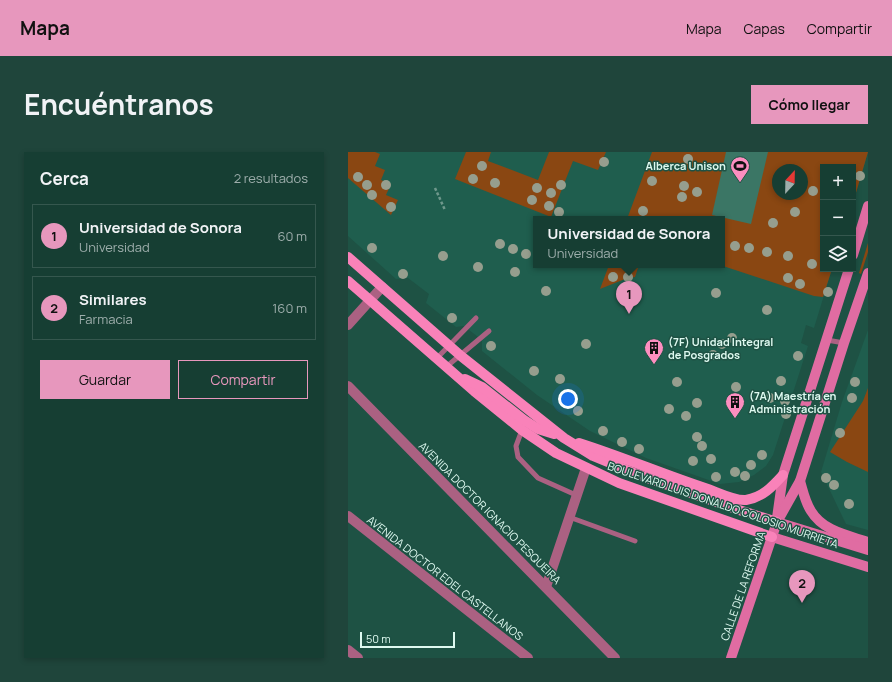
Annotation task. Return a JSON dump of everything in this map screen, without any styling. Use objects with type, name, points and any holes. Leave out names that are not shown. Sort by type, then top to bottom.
[{"type":"main road","points":[[856,246],[868,206]]},
{"type":"main road","name":"BOULEVARD LUIS DONALDO COLOSIO MURRIETA","points":[[348,257],[461,356],[564,438],[594,456],[640,475],[739,510],[868,550]]},
{"type":"main road","name":"CALLE DE LA REFORMA","points":[[777,522],[783,475],[848,272]]},
{"type":"main road","name":"CALLE DE LA REFORMA","points":[[731,658],[777,522],[800,481],[868,273]]},
{"type":"main road","name":"BOULEVARD LUIS DONALDO COLOSIO MURRIETA","points":[[348,281],[446,367],[522,430],[556,453],[619,483],[772,537],[868,567]]},
{"type":"main road","points":[[456,375],[482,387],[538,429],[602,450],[734,498],[745,500],[759,496],[768,491],[783,475]]},
{"type":"main road","points":[[800,481],[811,512],[819,520],[829,528],[868,542]]},
{"type":"street","points":[[348,325],[382,287]]},
{"type":"street","name":"AVENIDA DOCTOR IGNACIO PESQUEIRA","points":[[348,386],[615,658]]},
{"type":"street","points":[[546,587],[586,468]]},
{"type":"street","name":"AVENIDA DOCTOR EDEL CASTELLANOS","points":[[348,516],[528,658]]},
{"type":"street","points":[[348,650],[358,658]]},
{"type":"lane","points":[[437,358],[476,318]]},
{"type":"lane","points":[[446,367],[489,331]]},
{"type":"lane","points":[[827,340],[844,343]]},
{"type":"lane","points":[[522,430],[516,446],[518,457],[538,478],[576,495]]},
{"type":"lane","points":[[569,517],[634,541]]},
{"type":"path","points":[[435,188],[445,210]]},
{"type":"shaded area","points":[[348,152],[868,152],[856,193],[856,164],[820,164],[820,272],[831,272],[814,328],[806,325],[801,343],[808,346],[773,455],[766,466],[754,475],[739,482],[720,484],[646,458],[590,431],[537,395],[482,351],[482,340],[464,326],[456,327],[426,303],[429,294],[408,278],[396,279],[348,236]]},
{"type":"shaded area","points":[[348,152],[375,152],[380,154],[375,166],[385,170],[381,180],[391,184],[386,195],[398,200],[391,215],[348,178]]},
{"type":"shaded area","points":[[466,152],[491,152],[488,161],[538,180],[549,152],[606,152],[598,170],[573,161],[551,216],[455,179]]},
{"type":"shaded area","points":[[652,152],[868,152],[856,193],[856,164],[820,164],[820,272],[831,272],[823,297],[814,296],[725,267],[725,216],[628,216]]},
{"type":"shaded area","name":"Alberca Unison","points":[[726,152],[768,152],[751,224],[725,218],[725,216],[712,215]]},
{"type":"shaded area","points":[[868,243],[868,252],[861,274],[859,273]]},
{"type":"shaded area","points":[[608,268],[638,268],[635,277],[625,279],[600,289]]},
{"type":"shaded area","points":[[868,330],[868,530],[846,524],[821,472],[842,402]]},
{"type":"shaded area","points":[[868,388],[868,472],[830,452],[863,401]]},
{"type":"place","name":"Alberca Unison","points":[[740,183]]},
{"type":"place","name":"Universidad de Sonora","points":[[629,314]]},
{"type":"place","name":"(7F) Unidad Integral de Posgrados","points":[[654,365]]},
{"type":"place","name":"(7A) Maestría en Administración","points":[[735,419]]},
{"type":"place","name":"Similares","points":[[802,603]]}]
